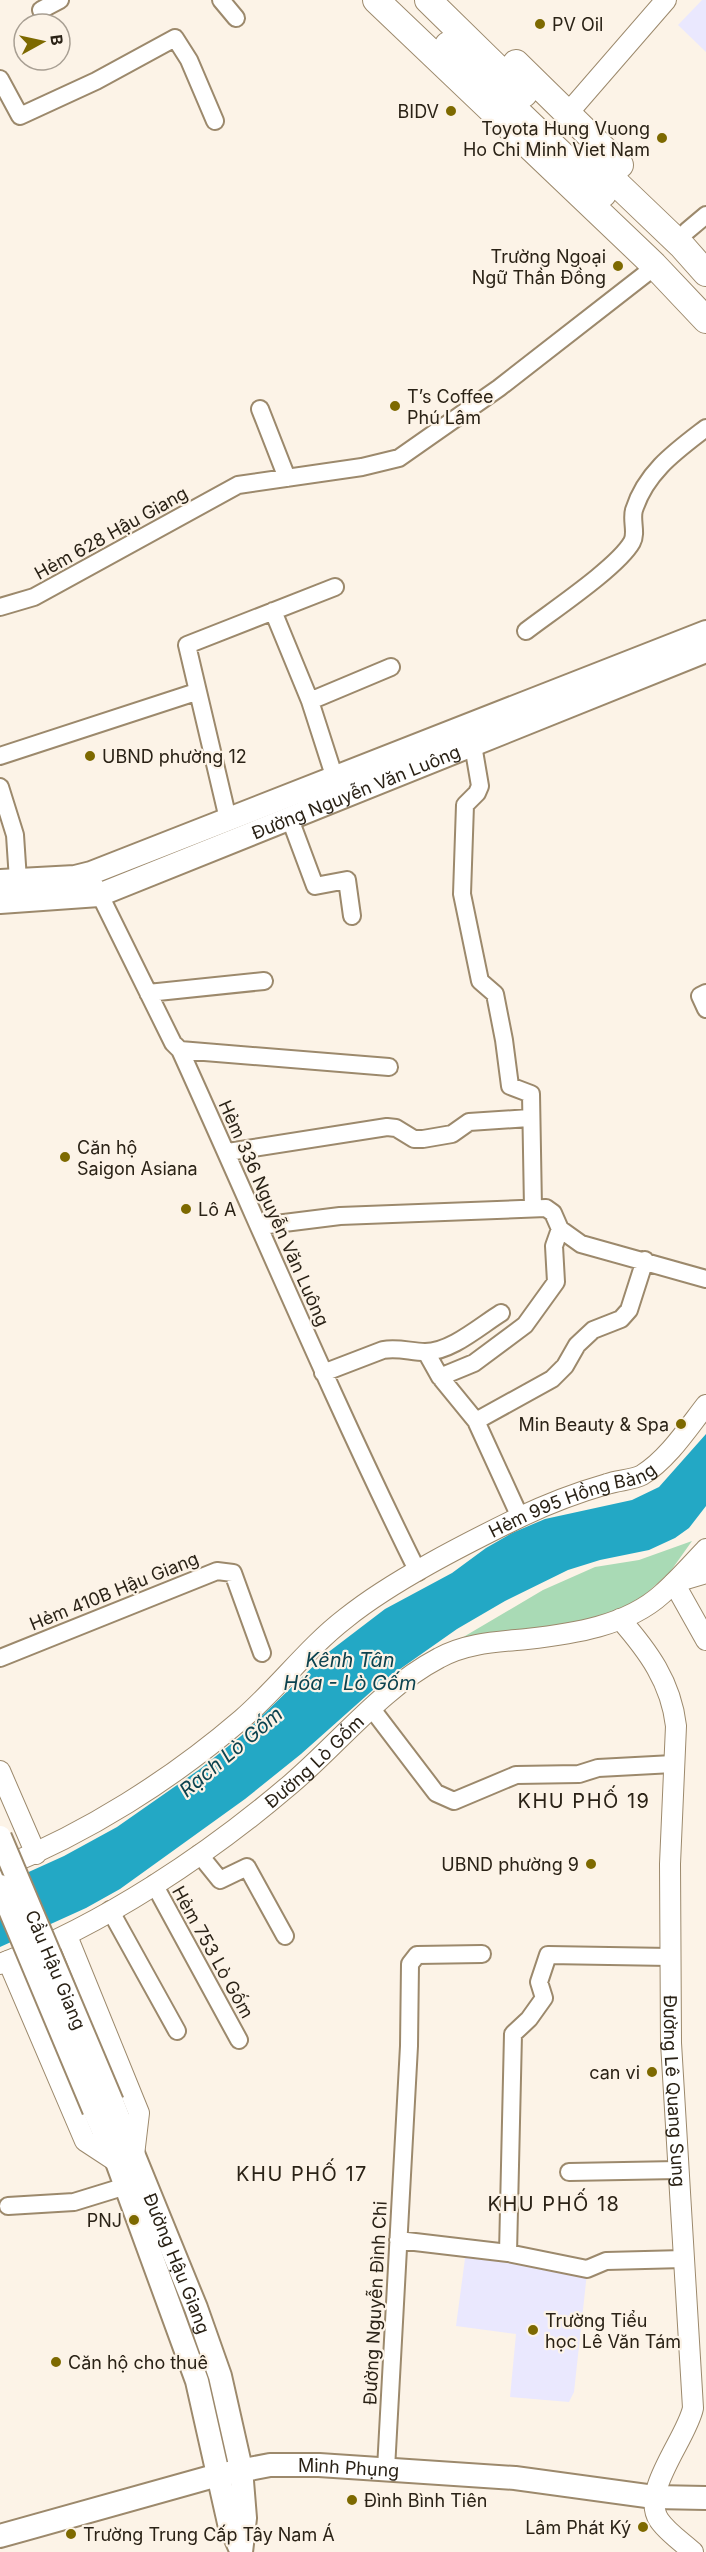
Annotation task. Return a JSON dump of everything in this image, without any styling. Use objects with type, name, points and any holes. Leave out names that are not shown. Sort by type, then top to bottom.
[{"type":"main road","points":[[376,0],[551,132],[697,223],[706,250]]},
{"type":"main road","points":[[399,0],[682,246],[706,273]]},
{"type":"main road","points":[[428,0],[706,301]]},
{"type":"main road","points":[[451,0],[654,265],[706,320]]},
{"type":"main road","name":"Đường Nguyễn Văn Luông","points":[[0,902],[99,895],[290,819],[338,787],[706,632]]},
{"type":"main road","name":"Đường Nguyễn Văn Luông","points":[[9,880],[75,877],[91,873],[228,819],[473,745],[706,651]]},
{"type":"main road","name":"Cầu Hậu Giang","points":[[0,1837],[103,2106]]},
{"type":"main road","name":"Cầu Hậu Giang","points":[[0,1886],[103,2106]]},
{"type":"main road","name":"Đường Hậu Giang","points":[[103,2106],[196,2308],[220,2376],[241,2469],[245,2518],[241,2550]]},
{"type":"main road","name":"Đường Hậu Giang","points":[[126,2159],[126,2186],[197,2381],[229,2523],[241,2550]]},
{"type":"main road","name":"Minh Phụng","points":[[0,2536],[218,2475],[270,2465],[386,2469],[515,2478],[654,2497],[706,2498]]},
{"type":"street","points":[[41,10],[60,0]]},
{"type":"street","points":[[221,0],[236,18]]},
{"type":"street","points":[[551,132],[666,0]]},
{"type":"street","points":[[0,79],[21,116],[96,81],[175,38],[189,60],[215,121]]},
{"type":"street","points":[[261,410],[287,478],[399,458],[499,388],[654,265]]},
{"type":"street","points":[[526,632],[621,557],[634,540],[633,511],[649,479],[659,465],[706,428]]},
{"type":"street","name":"Hẻm 628 Hậu Giang","points":[[0,607],[34,597],[238,485],[287,478]]},
{"type":"street","points":[[228,819],[196,692],[187,645],[335,587]]},
{"type":"street","points":[[273,611],[310,701],[338,787]]},
{"type":"street","points":[[310,701],[391,667]]},
{"type":"street","points":[[0,756],[196,692]]},
{"type":"street","points":[[473,745],[480,786],[477,793],[465,805],[462,894],[480,981],[495,994],[510,1086],[531,1094],[529,1118],[533,1208]]},
{"type":"street","points":[[0,787],[15,835],[9,880]]},
{"type":"street","points":[[290,819],[315,886],[347,880],[352,916]]},
{"type":"street","name":"Hẻm 336 Nguyễn Văn Luông","points":[[91,873],[99,895],[173,1043],[180,1050],[228,1152],[324,1373],[418,1572]]},
{"type":"street","points":[[148,993],[264,981]]},
{"type":"street","points":[[706,993],[700,996],[706,1009]]},
{"type":"street","points":[[180,1050],[389,1066]]},
{"type":"street","points":[[228,1152],[387,1126],[402,1131],[414,1139],[423,1139],[452,1134],[469,1122],[529,1118]]},
{"type":"street","points":[[260,1226],[340,1216],[546,1209],[553,1213],[560,1229],[581,1244],[645,1260],[684,1275],[706,1279]]},
{"type":"street","points":[[440,1377],[474,1363],[525,1325],[556,1282],[557,1272],[553,1258],[560,1229]]},
{"type":"street","points":[[476,1421],[552,1379],[565,1366],[577,1345],[594,1330],[621,1319],[629,1310],[645,1260]]},
{"type":"street","points":[[324,1373],[383,1350],[401,1348],[426,1352],[446,1346],[501,1313]]},
{"type":"street","points":[[426,1352],[440,1377],[476,1421],[520,1517]]},
{"type":"street","name":"Hẻm 995 Hồng Bàng","points":[[0,1868],[36,1854],[145,1791],[209,1747],[244,1718],[305,1653],[347,1617],[418,1572],[520,1517],[587,1490],[640,1476],[658,1462],[706,1405]]},
{"type":"street","points":[[674,1583],[706,1549]]},
{"type":"street","name":"Hẻm 410B Hậu Giang","points":[[0,1658],[217,1571],[233,1573],[262,1653]]},
{"type":"street","points":[[674,1583],[706,1573]]},
{"type":"street","points":[[674,1583],[706,1640]]},
{"type":"street","name":"Đường Lò Gốm","points":[[4,1962],[67,1936],[199,1854],[291,1784],[372,1709],[425,1666],[465,1646],[571,1634],[620,1619],[661,1596],[674,1583]]},
{"type":"street","name":"Đường Lê Quang Sung","points":[[620,1619],[650,1654],[662,1674],[674,1708],[676,1736],[673,1764],[670,1957],[678,2170],[693,2408],[686,2431],[670,2456],[654,2497]]},
{"type":"street","points":[[372,1709],[436,1793],[454,1801],[516,1775],[579,1774],[598,1768],[673,1764]]},
{"type":"street","points":[[0,1771],[36,1854]]},
{"type":"street","points":[[199,1854],[220,1880],[247,1868],[285,1936]]},
{"type":"street","name":"Hẻm 753 Lò Gốm","points":[[154,1884],[239,2040]]},
{"type":"street","points":[[110,1910],[177,2031]]},
{"type":"street","name":"Đường Hậu Giang","points":[[67,1936],[139,2113],[126,2159]]},
{"type":"street","name":"Đường Nguyễn Đình Chi","points":[[386,2469],[410,1964],[417,1955],[482,1954]]},
{"type":"street","points":[[508,2253],[513,2034],[529,2019],[544,1998],[539,1982],[548,1955],[670,1957]]},
{"type":"street","points":[[4,1962],[85,2141],[126,2159]]},
{"type":"street","points":[[569,2172],[678,2170]]},
{"type":"street","points":[[8,2206],[74,2202],[126,2186]]},
{"type":"street","points":[[398,2240],[508,2253],[587,2269],[606,2261],[684,2259]]},
{"type":"street","points":[[654,2497],[660,2521],[693,2552]]},
{"type":"shaded area","points":[[702,0],[706,0],[706,52],[678,25]]},
{"type":"shaded area","name":"Trường Tiểu học Lê Văn Tám","points":[[466,2251],[587,2273],[574,2392],[569,2402],[510,2397],[516,2334],[456,2326]]},
{"type":"green space","points":[[692,1541],[670,1572],[631,1607],[592,1621],[443,1649],[543,1590],[595,1567],[639,1560]]},
{"type":"water","name":"Kênh Tân Hóa - Lò Gốm","points":[[706,1434],[706,1506],[689,1528],[675,1538],[649,1550],[600,1560],[568,1570],[505,1601],[457,1629],[383,1681],[301,1754],[245,1799],[120,1889],[86,1908],[0,1947],[0,1885],[64,1856],[117,1827],[200,1769],[241,1736],[326,1654],[385,1609],[452,1573],[486,1548],[512,1533],[545,1519],[632,1500],[659,1487]]},
{"type":"place","name":"PV Oil","points":[[540,24]]},
{"type":"place","name":"BIDV","points":[[451,111]]},
{"type":"place","name":"Toyota Hung Vuong Ho Chi Minh Viet Nam","points":[[662,138]]},
{"type":"place","name":"Trường Ngoại Ngữ Thần Đồng","points":[[618,266]]},
{"type":"place","name":"T’s Coffee Phú Lâm","points":[[395,406]]},
{"type":"place","name":"UBND phường 12","points":[[90,756]]},
{"type":"place","name":"Căn hộ Saigon Asiana","points":[[65,1157]]},
{"type":"place","name":"Lô A","points":[[186,1209]]},
{"type":"place","name":"Min Beauty & Spa","points":[[681,1424]]},
{"type":"place","name":"UBND phường 9","points":[[591,1864]]},
{"type":"place","name":"can vi","points":[[652,2072]]},
{"type":"place","name":"PNJ","points":[[134,2220]]},
{"type":"place","name":"Trường Tiểu học Lê Văn Tám","points":[[533,2330]]},
{"type":"place","name":"Căn hộ cho thuê","points":[[56,2362]]},
{"type":"place","name":"Đình Bình Tiên","points":[[352,2500]]},
{"type":"place","name":"Lâm Phát Ký","points":[[643,2527]]},
{"type":"place","name":"Trường Trung Cấp Tây Nam Á","points":[[71,2534]]},
{"type":"district","name":"KHU PHỐ 19","points":[[584,1801]]},
{"type":"district","name":"KHU PHỐ 17","points":[[302,2174]]},
{"type":"district","name":"KHU PHỐ 18","points":[[554,2204]]},
{"type":"water label","name":"Rạch Lò Gốm","points":[[231,1752]]}]
